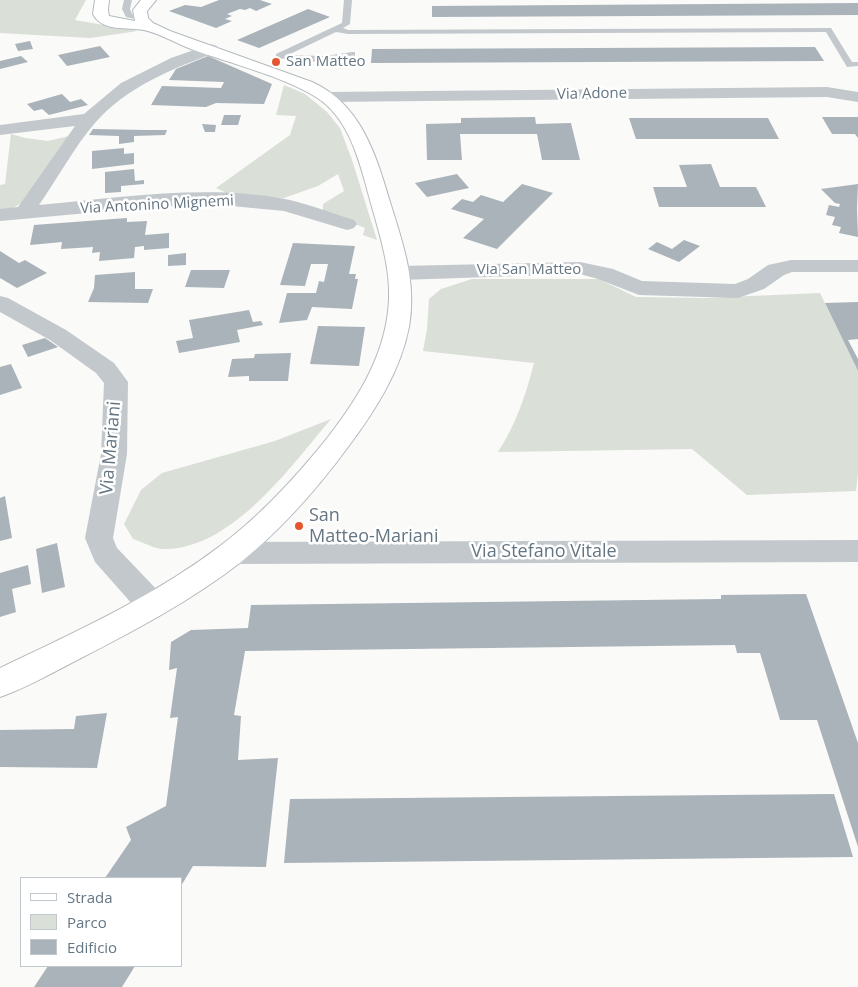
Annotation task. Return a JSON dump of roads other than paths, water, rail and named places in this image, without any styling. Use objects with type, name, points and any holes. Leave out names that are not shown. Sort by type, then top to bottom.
[{"type":"street","points":[[0,683],[80,644],[152,605],[231,553],[277,511],[312,474],[358,416],[380,381],[392,348],[398,322],[400,273],[392,239],[355,130],[345,115],[326,97],[276,73],[211,50],[144,23],[111,23],[104,20],[100,9],[102,0]]},
{"type":"street","points":[[144,23],[140,10],[149,0]]},
{"type":"street","points":[[24,212],[89,119],[126,87],[177,61],[211,50]]},
{"type":"street","name":"Via Adone","points":[[326,97],[827,92],[858,97]]},
{"type":"street","points":[[0,130],[89,119]]},
{"type":"street","name":"Via Antonino Mignemi","points":[[0,216],[24,212],[209,199],[287,205],[347,224]]},
{"type":"street","name":"Via San Matteo","points":[[400,273],[580,268],[605,274],[639,288],[738,291],[756,284],[776,270],[791,266],[858,266]]},
{"type":"street","name":"Via Mariani","points":[[0,303],[66,341],[105,368],[116,382],[114,454],[100,538],[104,554],[152,605]]},
{"type":"street","name":"Via Stefano Vitale","points":[[231,553],[858,551]]},
{"type":"lane","points":[[128,0],[126,9],[129,15],[144,23]]},
{"type":"lane","points":[[348,0],[346,24],[279,56],[297,59],[340,58],[352,54]]},
{"type":"lane","points":[[335,29],[348,32],[828,30],[850,64],[858,64]]},
{"type":"place","name":"San Matteo","points":[[276,62]]},
{"type":"place","name":"San Matteo-Mariani","points":[[299,526]]}]
